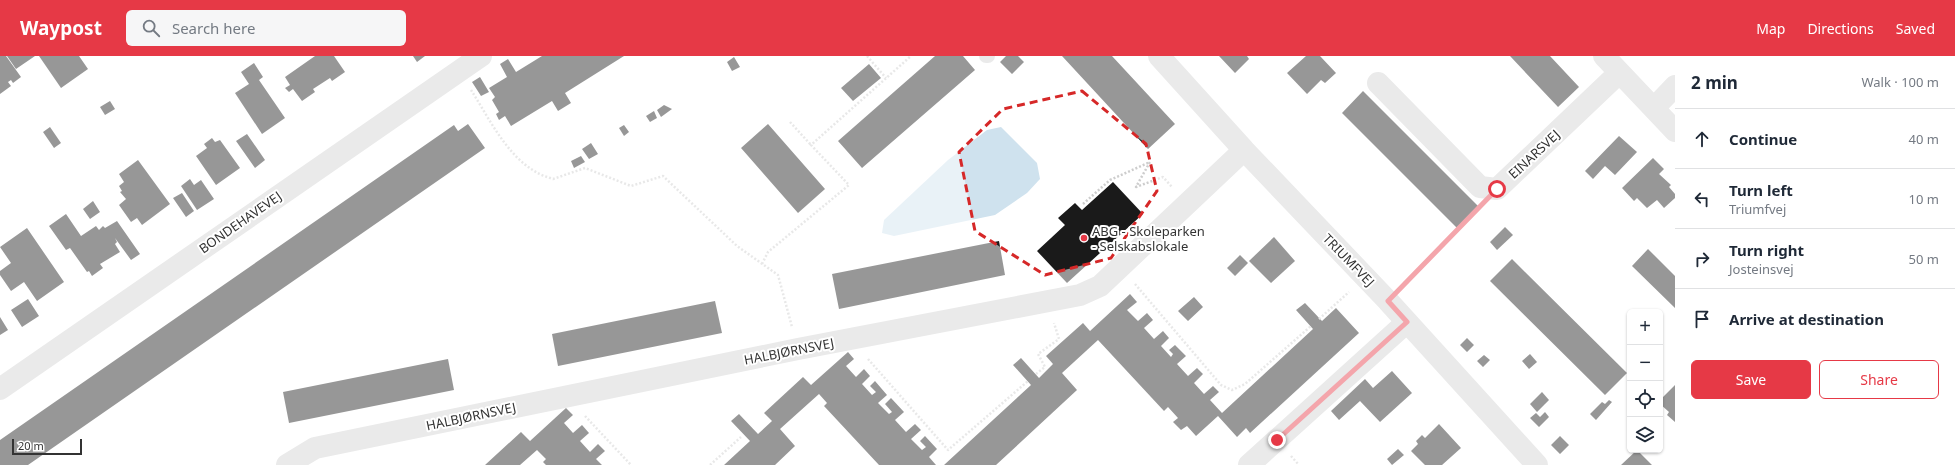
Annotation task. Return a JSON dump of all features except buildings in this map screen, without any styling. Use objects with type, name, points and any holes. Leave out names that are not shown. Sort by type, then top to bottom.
[{"type":"street","name":"BONDEHAVEVEJ","points":[[0,389],[481,56]]},
{"type":"street","name":"TRIUMFVEJ","points":[[1159,56],[1244,150],[1366,277],[1537,465]]},
{"type":"street","points":[[1604,56],[1675,130]]},
{"type":"street","name":"EINARSVEJ","points":[[1378,83],[1480,187],[1497,189],[1619,73]]},
{"type":"street","points":[[1654,108],[1675,86]]},
{"type":"street","name":"HALBJØRNSVEJ","points":[[287,465],[315,448],[798,349],[1080,295],[1100,286],[1244,150]]},
{"type":"street","points":[[1249,465],[1407,322]]},
{"type":"path","points":[[867,56],[886,78]]},
{"type":"path","points":[[811,145],[911,56]]},
{"type":"path","points":[[458,71],[505,143],[514,154],[535,172],[553,179],[585,168],[631,186],[663,176],[737,246],[778,275],[798,349]]},
{"type":"path","points":[[762,264],[768,252],[849,185],[790,122]]},
{"type":"path","points":[[1082,204],[1110,180],[1150,162],[1136,187],[1163,177],[1188,204]]},
{"type":"path","points":[[1388,301],[1497,189]]},
{"type":"path","points":[[1120,267],[1221,385],[1232,390],[1245,384],[1311,326]]},
{"type":"path","points":[[1319,318],[1366,277]]},
{"type":"path","points":[[1036,374],[1045,367],[1038,354],[1059,339],[1046,301]]},
{"type":"path","points":[[850,339],[948,450],[1028,381]]},
{"type":"path","points":[[567,396],[631,465]]},
{"type":"path","points":[[710,465],[742,437]]},
{"type":"highlighted area","points":[[1082,91],[1146,144],[1157,191],[1111,258],[1045,275],[975,231],[959,152],[1003,109]]},
{"type":"water","points":[[1001,127],[1037,163],[1040,179],[1027,193],[995,215],[894,236],[882,233],[884,220],[948,160],[987,130]]},
{"type":"place","name":"ABG - Skoleparken - Selskabslokale","points":[[1084,238]]},
{"type":"route","points":[[1277,440],[1407,322],[1388,301],[1497,189]]}]
